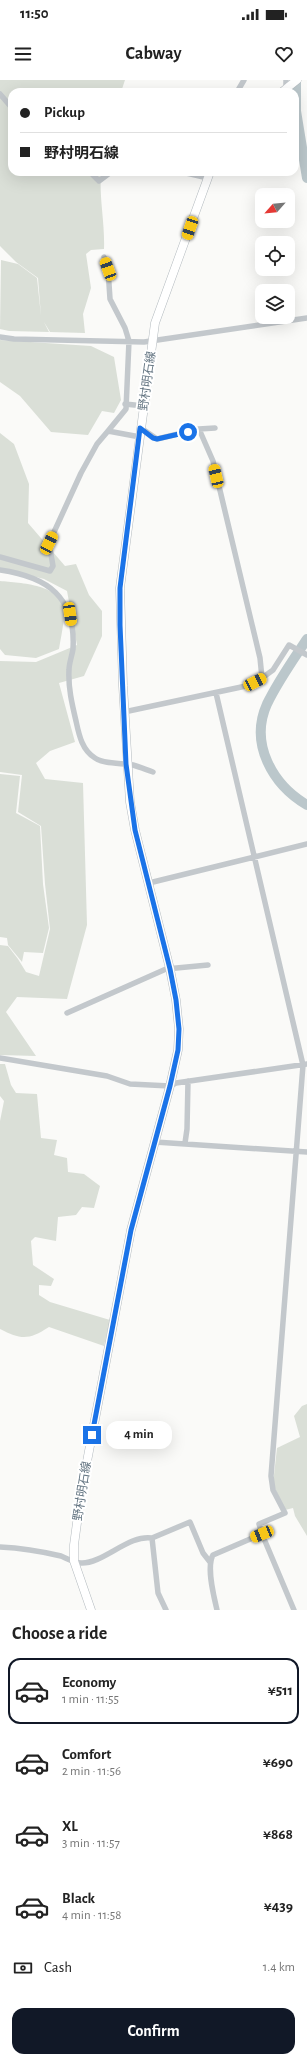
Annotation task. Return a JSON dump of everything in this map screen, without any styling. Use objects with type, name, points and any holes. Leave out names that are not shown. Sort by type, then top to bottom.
[{"type":"main road","points":[[287,88],[297,80]]},
{"type":"main road","name":"野村明石線","points":[[91,1610],[74,1561],[74,1545],[81,1493],[131,1230],[170,1086],[178,1050],[179,1029],[176,1000],[170,969],[135,830],[126,764],[120,588],[156,323],[209,176]]},
{"type":"street","points":[[0,94],[8,103]]},
{"type":"street","points":[[94,176],[99,181],[106,176]]},
{"type":"street","points":[[0,557],[50,571],[53,566],[49,543],[81,473],[97,444],[126,409],[128,341],[125,328],[110,298],[108,269],[104,257]]},
{"type":"street","points":[[0,337],[14,339],[153,341],[307,318]]},
{"type":"street","points":[[126,404],[144,406]]},
{"type":"street","points":[[108,431],[140,433],[157,439],[199,429],[214,428]]},
{"type":"street","points":[[199,429],[212,461],[260,658],[262,678]]},
{"type":"street","points":[[0,570],[36,580],[54,590],[62,598],[70,614],[73,649],[69,668],[69,682],[78,732],[84,747],[96,760],[126,764],[154,772]]},
{"type":"street","points":[[124,712],[246,686],[262,678],[272,670],[290,646],[306,655]]},
{"type":"street","points":[[216,693],[253,856],[305,1064],[271,1476],[273,1490],[285,1513],[259,1524],[294,1610]]},
{"type":"street","points":[[148,883],[253,856],[307,844]]},
{"type":"street","points":[[67,1013],[166,969],[208,965]]},
{"type":"street","points":[[0,1058],[107,1076],[130,1084],[170,1086],[176,1083],[188,1081],[305,1064]]},
{"type":"street","points":[[185,1144],[187,1130],[188,1081]]},
{"type":"street","points":[[155,1142],[307,1152]]},
{"type":"street","points":[[0,1547],[23,1548],[74,1561],[80,1564],[94,1560],[147,1537],[152,1538],[190,1522],[202,1553],[210,1562],[213,1596],[217,1610]]},
{"type":"street","points":[[210,1562],[216,1553],[262,1534]]},
{"type":"street","points":[[152,1538],[158,1593],[166,1610]]},
{"type":"shaded area","points":[[0,80],[125,80],[122,88],[8,88],[8,176],[101,176],[104,249],[91,250],[86,254],[91,288],[83,314],[85,333],[50,332],[44,322],[49,332],[9,331],[0,329],[1,260],[18,264],[37,278],[41,316],[38,278],[16,262],[0,246]]},
{"type":"shaded area","points":[[0,340],[91,346],[114,357],[121,400],[114,413],[102,411],[88,435],[51,432],[20,396],[0,382]]},
{"type":"shaded area","points":[[0,433],[14,444],[29,484],[28,523],[65,566],[76,564],[89,595],[102,611],[102,636],[84,676],[59,683],[75,742],[50,751],[36,763],[45,779],[83,783],[87,925],[67,999],[17,997],[6,1012],[36,1056],[0,1055],[0,945],[8,946],[26,972],[39,976],[50,929],[41,826],[18,812],[22,775],[0,772],[0,661],[36,662],[77,645],[67,591],[44,579],[0,568]]},
{"type":"shaded area","points":[[0,581],[29,584],[49,590],[57,596],[62,603],[64,612],[59,649],[36,658],[5,655],[0,649]]},
{"type":"shaded area","points":[[0,774],[20,776],[16,813],[40,826],[43,884],[49,928],[43,953],[24,952],[22,962],[8,945],[7,938],[0,937]]},
{"type":"shaded area","points":[[0,1064],[5,1064],[11,1085],[16,1093],[37,1094],[41,1138],[57,1140],[54,1155],[67,1158],[68,1172],[84,1174],[100,1186],[94,1208],[82,1207],[76,1215],[58,1217],[56,1241],[35,1237],[31,1241],[33,1265],[54,1279],[51,1286],[39,1285],[39,1295],[50,1302],[110,1320],[104,1346],[49,1327],[36,1334],[25,1337],[19,1337],[0,1329],[0,1121],[4,1101],[0,1096]]},
{"type":"shaded area","points":[[307,1404],[307,1536],[295,1516],[293,1508],[285,1510],[273,1484],[277,1448],[300,1437],[294,1416],[302,1406]]},
{"type":"waterway","points":[[296,80],[296,88]]},
{"type":"waterway","points":[[299,129],[307,178]]},
{"type":"waterway","points":[[307,639],[271,695],[262,719],[261,734],[263,748],[275,775],[295,797],[307,805]]},
{"type":"route","points":[[92,1435],[131,1230],[170,1086],[178,1050],[179,1029],[176,1000],[170,969],[135,830],[130,802],[126,764],[122,686],[120,588],[140,428],[153,438],[157,439],[188,432]]}]
